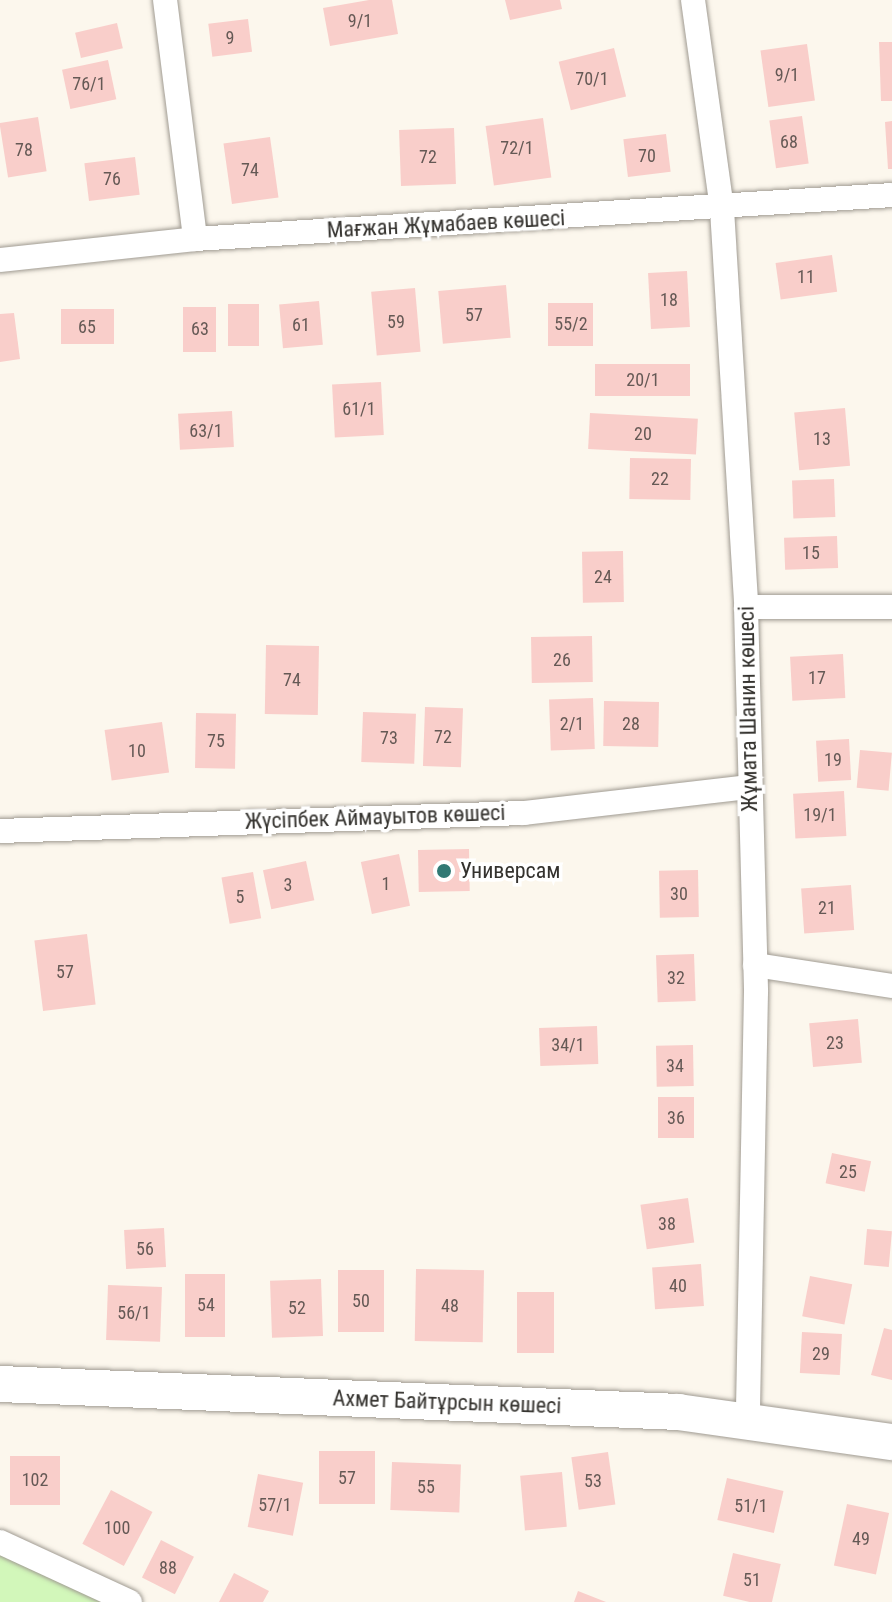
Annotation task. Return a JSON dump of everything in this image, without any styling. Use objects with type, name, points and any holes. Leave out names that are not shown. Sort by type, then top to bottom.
[{"type":"street","points":[[165,0],[195,239]]},
{"type":"street","name":"Жұмата Шанин көшесі","points":[[693,0],[722,209],[746,607],[755,965],[748,1421]]},
{"type":"street","name":"Мағжан Жұмабаев көшесі","points":[[0,260],[195,239],[722,209],[892,195]]},
{"type":"street","points":[[746,607],[892,607]]},
{"type":"street","name":"Жүсіпбек Аймауытов көшесі","points":[[0,831],[524,813],[749,787]]},
{"type":"street","points":[[755,965],[892,986]]},
{"type":"street","name":"Ахмет Байтұрсын көшесі","points":[[0,1384],[499,1403],[748,1421],[892,1442]]},
{"type":"street","points":[[0,1542],[130,1602]]},
{"type":"green space","points":[[0,1542],[130,1602],[0,1602]]},
{"type":"building","points":[[369,0],[392,0],[398,34],[330,46],[323,8]]},
{"type":"building","points":[[505,0],[560,0],[562,9],[510,20]]},
{"type":"building","points":[[248,19],[252,52],[212,57],[208,24]]},
{"type":"building","points":[[117,23],[123,48],[81,58],[75,33]]},
{"type":"building","points":[[879,42],[892,42],[892,101],[881,101]]},
{"type":"building","points":[[807,44],[815,100],[768,107],[760,51]]},
{"type":"building","points":[[614,48],[626,97],[571,110],[559,62]]},
{"type":"building","points":[[108,60],[116,99],[70,109],[62,70]]},
{"type":"building","points":[[802,116],[809,164],[776,168],[769,121]]},
{"type":"building","points":[[38,117],[47,171],[8,177],[0,123]]},
{"type":"building","points":[[543,118],[551,177],[494,185],[486,126]]},
{"type":"building","points":[[892,121],[892,169],[888,169],[885,122]]},
{"type":"building","points":[[454,128],[456,184],[401,186],[399,130]]},
{"type":"building","points":[[666,134],[671,172],[628,177],[623,139]]},
{"type":"building","points":[[270,137],[278,197],[232,204],[223,144]]},
{"type":"building","points":[[135,157],[140,195],[89,201],[84,163]]},
{"type":"building","points":[[832,255],[837,292],[781,300],[776,263]]},
{"type":"building","points":[[687,271],[690,327],[651,329],[648,273]]},
{"type":"building","points":[[506,285],[511,338],[443,344],[438,291]]},
{"type":"building","points":[[415,288],[421,352],[377,356],[371,292]]},
{"type":"building","points":[[319,301],[323,345],[283,348],[279,304]]},
{"type":"building","points":[[548,303],[593,303],[593,346],[548,346]]},
{"type":"building","points":[[228,304],[259,304],[259,346],[228,346]]},
{"type":"building","points":[[183,307],[216,307],[216,352],[183,352]]},
{"type":"building","points":[[61,309],[114,309],[114,344],[61,344]]},
{"type":"building","points":[[14,313],[20,359],[0,362],[0,314]]},
{"type":"building","points":[[595,364],[690,364],[690,396],[595,396]]},
{"type":"building","points":[[381,382],[384,435],[335,437],[332,385]]},
{"type":"building","points":[[845,408],[850,466],[799,470],[794,412]]},
{"type":"building","points":[[232,411],[234,447],[180,450],[178,414]]},
{"type":"building","points":[[590,413],[698,419],[696,455],[588,449]]},
{"type":"building","points":[[630,458],[691,459],[690,500],[629,499]]},
{"type":"building","points":[[834,479],[835,517],[793,518],[792,480]]},
{"type":"building","points":[[837,536],[838,568],[785,570],[784,538]]},
{"type":"building","points":[[623,551],[624,602],[583,603],[582,552]]},
{"type":"building","points":[[592,636],[593,682],[532,683],[531,637]]},
{"type":"building","points":[[266,645],[319,646],[318,715],[265,714]]},
{"type":"building","points":[[843,654],[845,698],[792,701],[790,657]]},
{"type":"building","points":[[593,698],[595,749],[551,751],[549,700]]},
{"type":"building","points":[[604,701],[659,702],[658,747],[603,746]]},
{"type":"building","points":[[425,707],[463,708],[461,767],[423,766]]},
{"type":"building","points":[[363,712],[416,714],[414,764],[361,762]]},
{"type":"building","points":[[196,713],[236,714],[235,769],[195,768]]},
{"type":"building","points":[[162,722],[169,773],[112,781],[105,730]]},
{"type":"building","points":[[849,739],[851,780],[818,782],[816,741]]},
{"type":"building","points":[[860,750],[892,753],[889,791],[857,788]]},
{"type":"building","points":[[844,791],[846,836],[795,839],[793,794]]},
{"type":"building","points":[[469,849],[470,891],[419,892],[418,850]]},
{"type":"building","points":[[399,854],[410,906],[372,914],[361,862]]},
{"type":"building","points":[[306,861],[314,900],[271,909],[263,870]]},
{"type":"building","points":[[698,870],[699,917],[660,918],[659,871]]},
{"type":"building","points":[[253,872],[261,918],[230,924],[221,878]]},
{"type":"building","points":[[851,885],[854,930],[804,933],[801,888]]},
{"type":"building","points":[[87,934],[96,1004],[43,1011],[34,940]]},
{"type":"building","points":[[694,954],[696,1001],[658,1002],[656,955]]},
{"type":"building","points":[[858,1019],[862,1063],[813,1067],[809,1023]]},
{"type":"building","points":[[597,1026],[598,1064],[540,1066],[539,1028]]},
{"type":"building","points":[[693,1045],[694,1086],[657,1087],[656,1046]]},
{"type":"building","points":[[658,1097],[694,1097],[694,1138],[658,1138]]},
{"type":"building","points":[[832,1153],[871,1161],[865,1192],[826,1183]]},
{"type":"building","points":[[688,1198],[694,1243],[647,1249],[640,1205]]},
{"type":"building","points":[[164,1228],[166,1267],[126,1269],[124,1230]]},
{"type":"building","points":[[867,1229],[892,1231],[889,1267],[864,1265]]},
{"type":"building","points":[[701,1264],[704,1306],[655,1309],[652,1267]]},
{"type":"building","points":[[416,1269],[484,1270],[483,1342],[415,1341]]},
{"type":"building","points":[[338,1270],[384,1270],[384,1332],[338,1332]]},
{"type":"building","points":[[185,1274],[225,1274],[225,1337],[185,1337]]},
{"type":"building","points":[[810,1276],[852,1284],[844,1324],[802,1316]]},
{"type":"building","points":[[321,1279],[323,1336],[272,1338],[270,1281]]},
{"type":"building","points":[[108,1285],[162,1287],[160,1342],[106,1340]]},
{"type":"building","points":[[517,1292],[554,1292],[554,1353],[517,1353]]},
{"type":"building","points":[[884,1328],[892,1330],[892,1380],[871,1375]]},
{"type":"building","points":[[802,1332],[842,1334],[840,1375],[800,1373]]},
{"type":"building","points":[[319,1451],[375,1451],[375,1504],[319,1504]]},
{"type":"building","points":[[608,1452],[615,1504],[579,1510],[571,1457]]},
{"type":"building","points":[[10,1456],[60,1456],[60,1505],[10,1505]]},
{"type":"building","points":[[392,1462],[461,1464],[459,1512],[390,1510]]},
{"type":"building","points":[[562,1472],[567,1527],[525,1530],[520,1476]]},
{"type":"building","points":[[258,1474],[303,1483],[293,1536],[248,1527]]},
{"type":"building","points":[[727,1478],[784,1491],[774,1533],[717,1520]]},
{"type":"building","points":[[111,1490],[152,1512],[124,1566],[82,1544]]},
{"type":"building","points":[[847,1504],[889,1513],[876,1575],[834,1566]]},
{"type":"building","points":[[161,1540],[194,1557],[175,1594],[142,1577]]},
{"type":"building","points":[[733,1553],[781,1564],[772,1602],[750,1602],[723,1596]]},
{"type":"building","points":[[234,1573],[269,1591],[263,1602],[219,1602]]},
{"type":"building","points":[[578,1591],[606,1602],[574,1602]]},
{"type":"place","name":"Универсам","points":[[444,871]]}]
